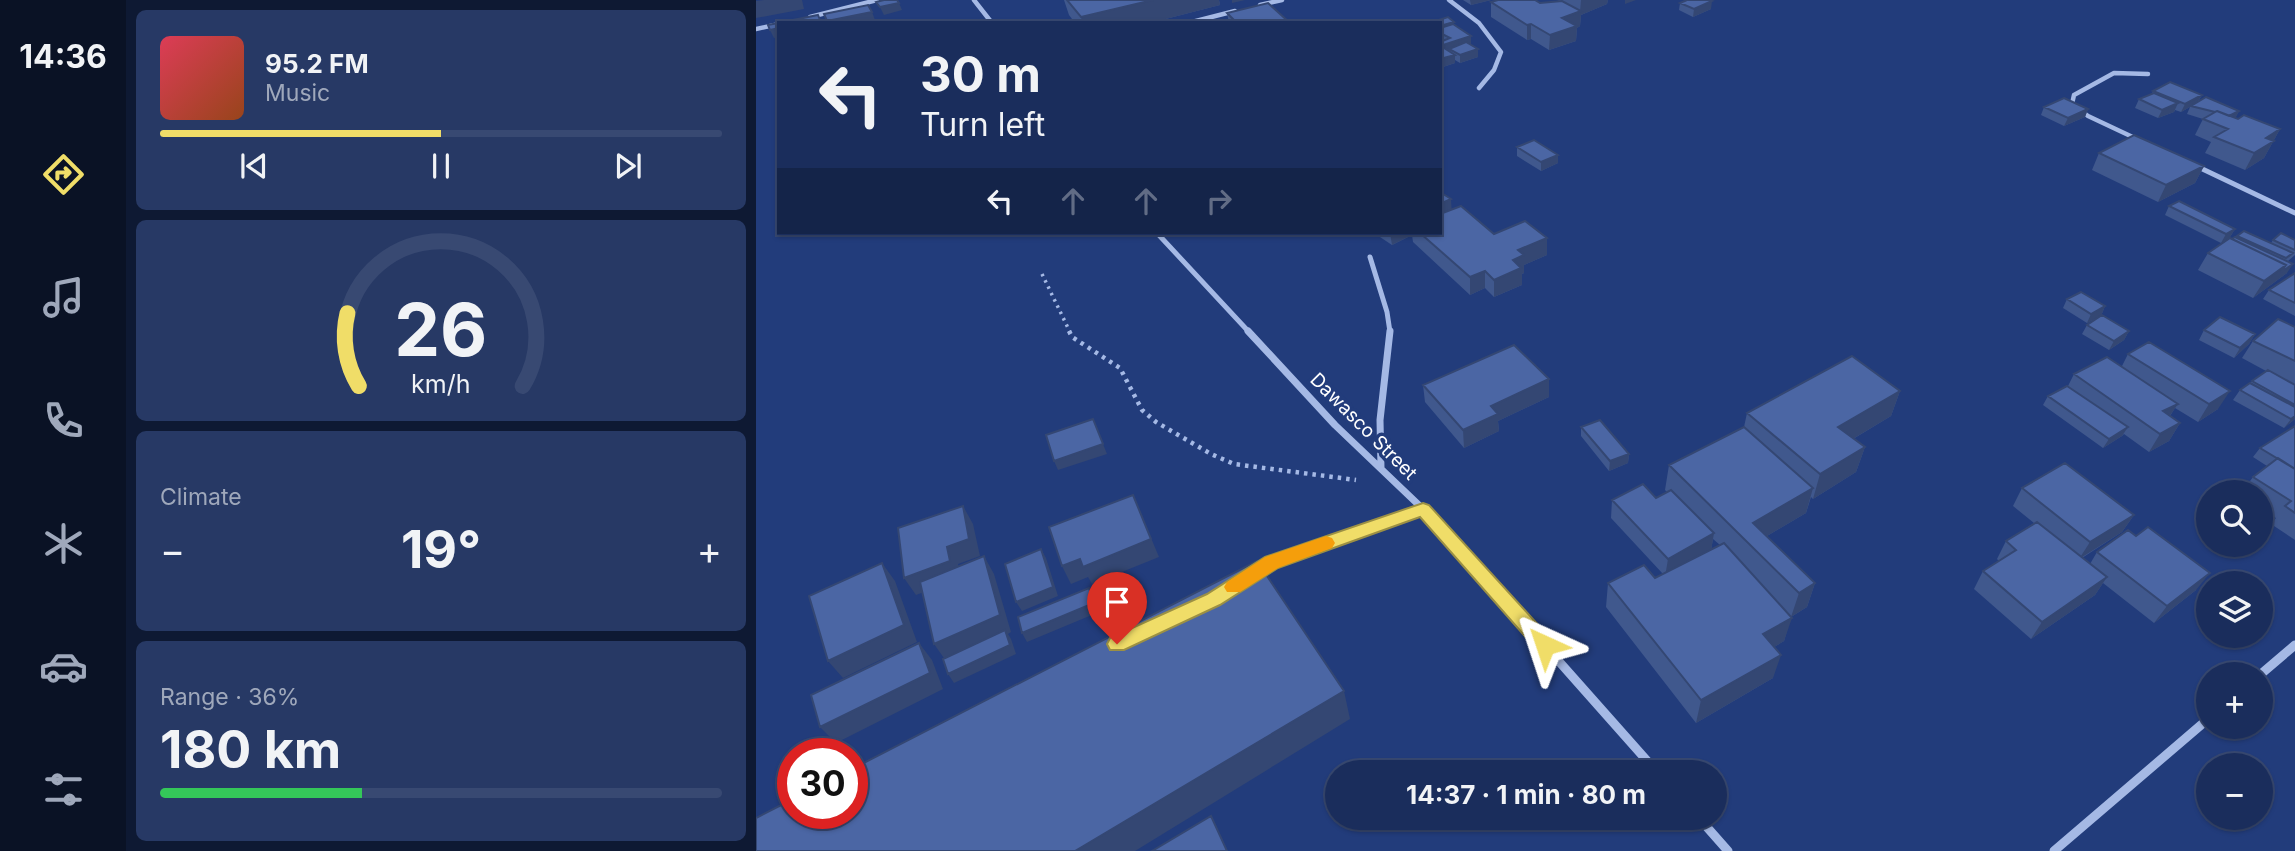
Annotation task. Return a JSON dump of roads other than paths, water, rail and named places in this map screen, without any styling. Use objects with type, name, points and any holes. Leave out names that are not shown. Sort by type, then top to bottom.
[{"type":"street","points":[[805,18],[877,0]]},
{"type":"street","points":[[974,0],[990,21]]},
{"type":"street","points":[[1255,6],[1282,0]]},
{"type":"street","points":[[1449,0],[1475,17],[1494,37],[1501,52],[1494,70],[1479,88]]},
{"type":"street","points":[[1196,21],[1242,10]]},
{"type":"street","points":[[756,29],[777,24]]},
{"type":"street","points":[[2148,74],[2114,73],[2074,95],[2072,104],[2088,116],[2149,144]]},
{"type":"street","points":[[2185,161],[2295,213]]},
{"type":"street","name":"Dawasco Street","points":[[1159,235],[1335,425],[1423,509],[1646,760]]},
{"type":"street","points":[[1370,257],[1390,332],[1379,435],[1381,469]]},
{"type":"street","points":[[1248,577],[1271,562],[1423,509]]},
{"type":"street","points":[[2273,664],[2295,645]]},
{"type":"street","points":[[2054,851],[2196,729]]},
{"type":"street","points":[[1709,830],[1728,851]]}]
